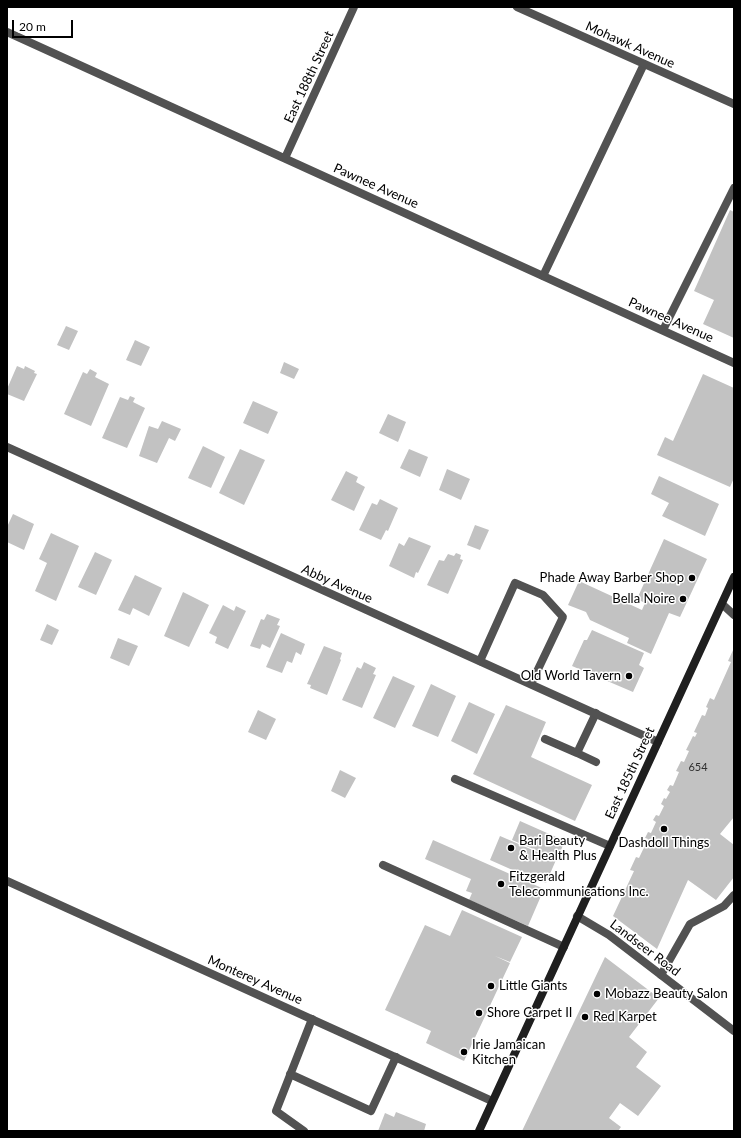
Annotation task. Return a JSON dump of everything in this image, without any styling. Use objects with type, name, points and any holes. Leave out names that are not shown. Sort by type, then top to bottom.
[{"type":"street","name":"East 188th Street","points":[[285,158],[354,7]]},
{"type":"street","name":"Mohawk Avenue","points":[[517,7],[734,104]]},
{"type":"street","name":"Pawnee Avenue","points":[[7,32],[734,362]]},
{"type":"street","points":[[543,276],[644,64]]},
{"type":"street","points":[[663,330],[734,188]]},
{"type":"street","name":"Abby Avenue","points":[[7,447],[658,742]]},
{"type":"street","name":"East 185th Street","points":[[478,1131],[734,577]]},
{"type":"street","points":[[480,661],[516,583],[543,595],[563,618],[531,684]]},
{"type":"street","points":[[722,604],[734,615]]},
{"type":"street","points":[[577,753],[596,713]]},
{"type":"street","points":[[545,739],[596,762]]},
{"type":"street","points":[[455,779],[610,846]]},
{"type":"street","points":[[383,865],[564,947]]},
{"type":"street","name":"Monterey Avenue","points":[[7,881],[492,1101]]},
{"type":"street","points":[[661,975],[690,924],[724,906],[734,895]]},
{"type":"street","name":"Landseer Road","points":[[577,916],[609,935],[734,1031]]},
{"type":"street","points":[[304,1131],[276,1111],[312,1019]]},
{"type":"street","points":[[290,1074],[371,1111],[396,1058]]},
{"type":"building","points":[[730,210],[734,212],[734,338],[703,324],[714,300],[694,291]]},
{"type":"building","points":[[66,326],[78,331],[69,350],[57,345]]},
{"type":"building","points":[[135,340],[150,347],[141,366],[126,360]]},
{"type":"building","points":[[284,362],[299,369],[294,379],[280,373]]},
{"type":"building","points":[[17,366],[24,369],[25,366],[35,371],[34,373],[37,374],[24,401],[7,394],[7,389]]},
{"type":"building","points":[[90,369],[97,373],[95,377],[109,384],[91,426],[64,414],[83,372],[87,374]]},
{"type":"building","points":[[703,374],[734,388],[734,478],[730,487],[657,455],[665,437],[673,441]]},
{"type":"building","points":[[130,396],[135,398],[133,402],[145,408],[127,448],[102,438],[120,397],[128,400]]},
{"type":"building","points":[[253,401],[278,412],[268,434],[243,423]]},
{"type":"building","points":[[388,414],[406,422],[398,442],[379,433]]},
{"type":"building","points":[[162,421],[181,429],[175,441],[169,438],[157,463],[139,456],[149,426],[158,429]]},
{"type":"building","points":[[203,446],[225,457],[211,488],[188,478]]},
{"type":"building","points":[[240,449],[265,460],[244,505],[219,493]]},
{"type":"building","points":[[409,449],[428,457],[420,477],[400,468]]},
{"type":"building","points":[[447,469],[470,479],[461,500],[439,490]]},
{"type":"building","points":[[346,471],[358,477],[356,482],[365,487],[354,511],[331,500]]},
{"type":"building","points":[[659,476],[719,504],[705,536],[662,516],[669,503],[651,494]]},
{"type":"building","points":[[380,499],[398,508],[388,531],[386,530],[381,540],[359,530],[372,503],[377,505]]},
{"type":"building","points":[[13,514],[34,524],[24,550],[7,542],[7,527]]},
{"type":"building","points":[[475,525],[489,530],[480,550],[467,545]]},
{"type":"building","points":[[51,533],[79,546],[56,601],[35,591],[47,563],[39,559]]},
{"type":"building","points":[[409,537],[431,546],[414,578],[389,566],[399,543],[404,546]]},
{"type":"building","points":[[664,539],[707,559],[680,617],[669,613],[651,654],[627,643],[629,638],[590,620],[586,612],[568,605],[579,581],[642,610],[645,603],[637,599]]},
{"type":"building","points":[[95,552],[112,560],[96,595],[78,587]]},
{"type":"building","points":[[456,553],[461,555],[460,559],[463,560],[448,594],[427,585],[439,560],[444,561],[448,554],[454,556]]},
{"type":"building","points":[[135,575],[162,588],[149,616],[133,608],[130,615],[118,610]]},
{"type":"building","points":[[183,592],[209,605],[189,647],[164,636]]},
{"type":"building","points":[[223,605],[234,611],[236,606],[246,611],[228,649],[215,643],[217,637],[209,633]]},
{"type":"building","points":[[267,614],[280,619],[277,625],[280,626],[270,648],[262,644],[260,649],[250,646],[261,619],[264,620]]},
{"type":"building","points":[[47,624],[59,630],[52,645],[40,640]]},
{"type":"building","points":[[592,630],[644,653],[639,665],[644,668],[633,692],[572,666],[584,640],[587,640]]},
{"type":"building","points":[[281,633],[305,644],[301,655],[296,652],[292,663],[287,661],[282,673],[266,667]]},
{"type":"building","points":[[118,638],[138,646],[129,666],[110,658]]},
{"type":"building","points":[[324,646],[342,653],[341,660],[327,695],[310,688],[311,685],[307,684]]},
{"type":"building","points":[[734,648],[734,817],[720,834],[734,845],[734,877],[716,900],[688,880],[657,949],[613,916],[634,871],[630,870],[636,857],[639,858],[648,839],[645,838],[648,832],[651,833],[656,822],[653,820],[656,815],[659,816],[664,806],[661,804],[670,792],[667,790],[670,785],[673,786],[679,772],[676,771],[681,761],[684,762],[689,751],[686,750],[693,736],[695,737],[697,733],[694,732],[702,715],[705,716],[708,708],[706,707],[710,698],[714,700],[731,662],[728,661]]},
{"type":"building","points":[[364,662],[376,668],[373,674],[376,675],[362,708],[342,700],[357,667],[361,669]]},
{"type":"building","points":[[393,676],[415,686],[395,728],[373,718]]},
{"type":"building","points":[[431,684],[456,696],[438,737],[412,726]]},
{"type":"building","points":[[469,702],[495,714],[477,754],[451,741]]},
{"type":"building","points":[[506,705],[546,722],[531,757],[592,785],[575,821],[473,774]]},
{"type":"building","points":[[258,710],[276,719],[266,740],[248,732]]},
{"type":"building","points":[[340,770],[356,778],[345,798],[331,791]]},
{"type":"building","points":[[520,821],[565,841],[557,859],[512,840]]},
{"type":"building","name":"Bari Beauty & Health Plus","points":[[500,836],[556,860],[546,883],[535,878],[535,880],[490,860]]},
{"type":"building","name":"Fitzgerald Telecommunications Inc.","points":[[433,840],[544,889],[528,926],[469,900],[472,893],[466,891],[471,879],[425,859]]},
{"type":"building","points":[[462,910],[522,937],[510,962],[495,956],[510,963],[464,1061],[426,1043],[431,1031],[385,1010],[425,925],[450,936]]},
{"type":"building","points":[[605,957],[659,998],[629,1037],[647,1052],[636,1067],[661,1086],[638,1116],[620,1103],[609,1118],[621,1127],[618,1131],[522,1131]]},
{"type":"building","points":[[396,1112],[426,1124],[424,1131],[378,1131],[385,1113],[394,1117]]},
{"type":"place","name":"Phade Away Barber Shop","points":[[692,578]]},
{"type":"place","name":"Bella Noire","points":[[683,599]]},
{"type":"place","name":"Old World Tavern","points":[[629,676]]},
{"type":"place","name":"Dashdoll Things","points":[[664,829]]},
{"type":"place","name":"Bari Beauty & Health Plus","points":[[511,848]]},
{"type":"place","name":"Fitzgerald Telecommunications Inc.","points":[[501,884]]},
{"type":"place","name":"Little Giants","points":[[491,986]]},
{"type":"place","name":"Mobazz Beauty Salon","points":[[597,994]]},
{"type":"place","name":"Shore Carpet II","points":[[479,1013]]},
{"type":"place","name":"Red Karpet","points":[[585,1017]]},
{"type":"place","name":"Irie Jamaican Kitchen","points":[[464,1052]]}]
